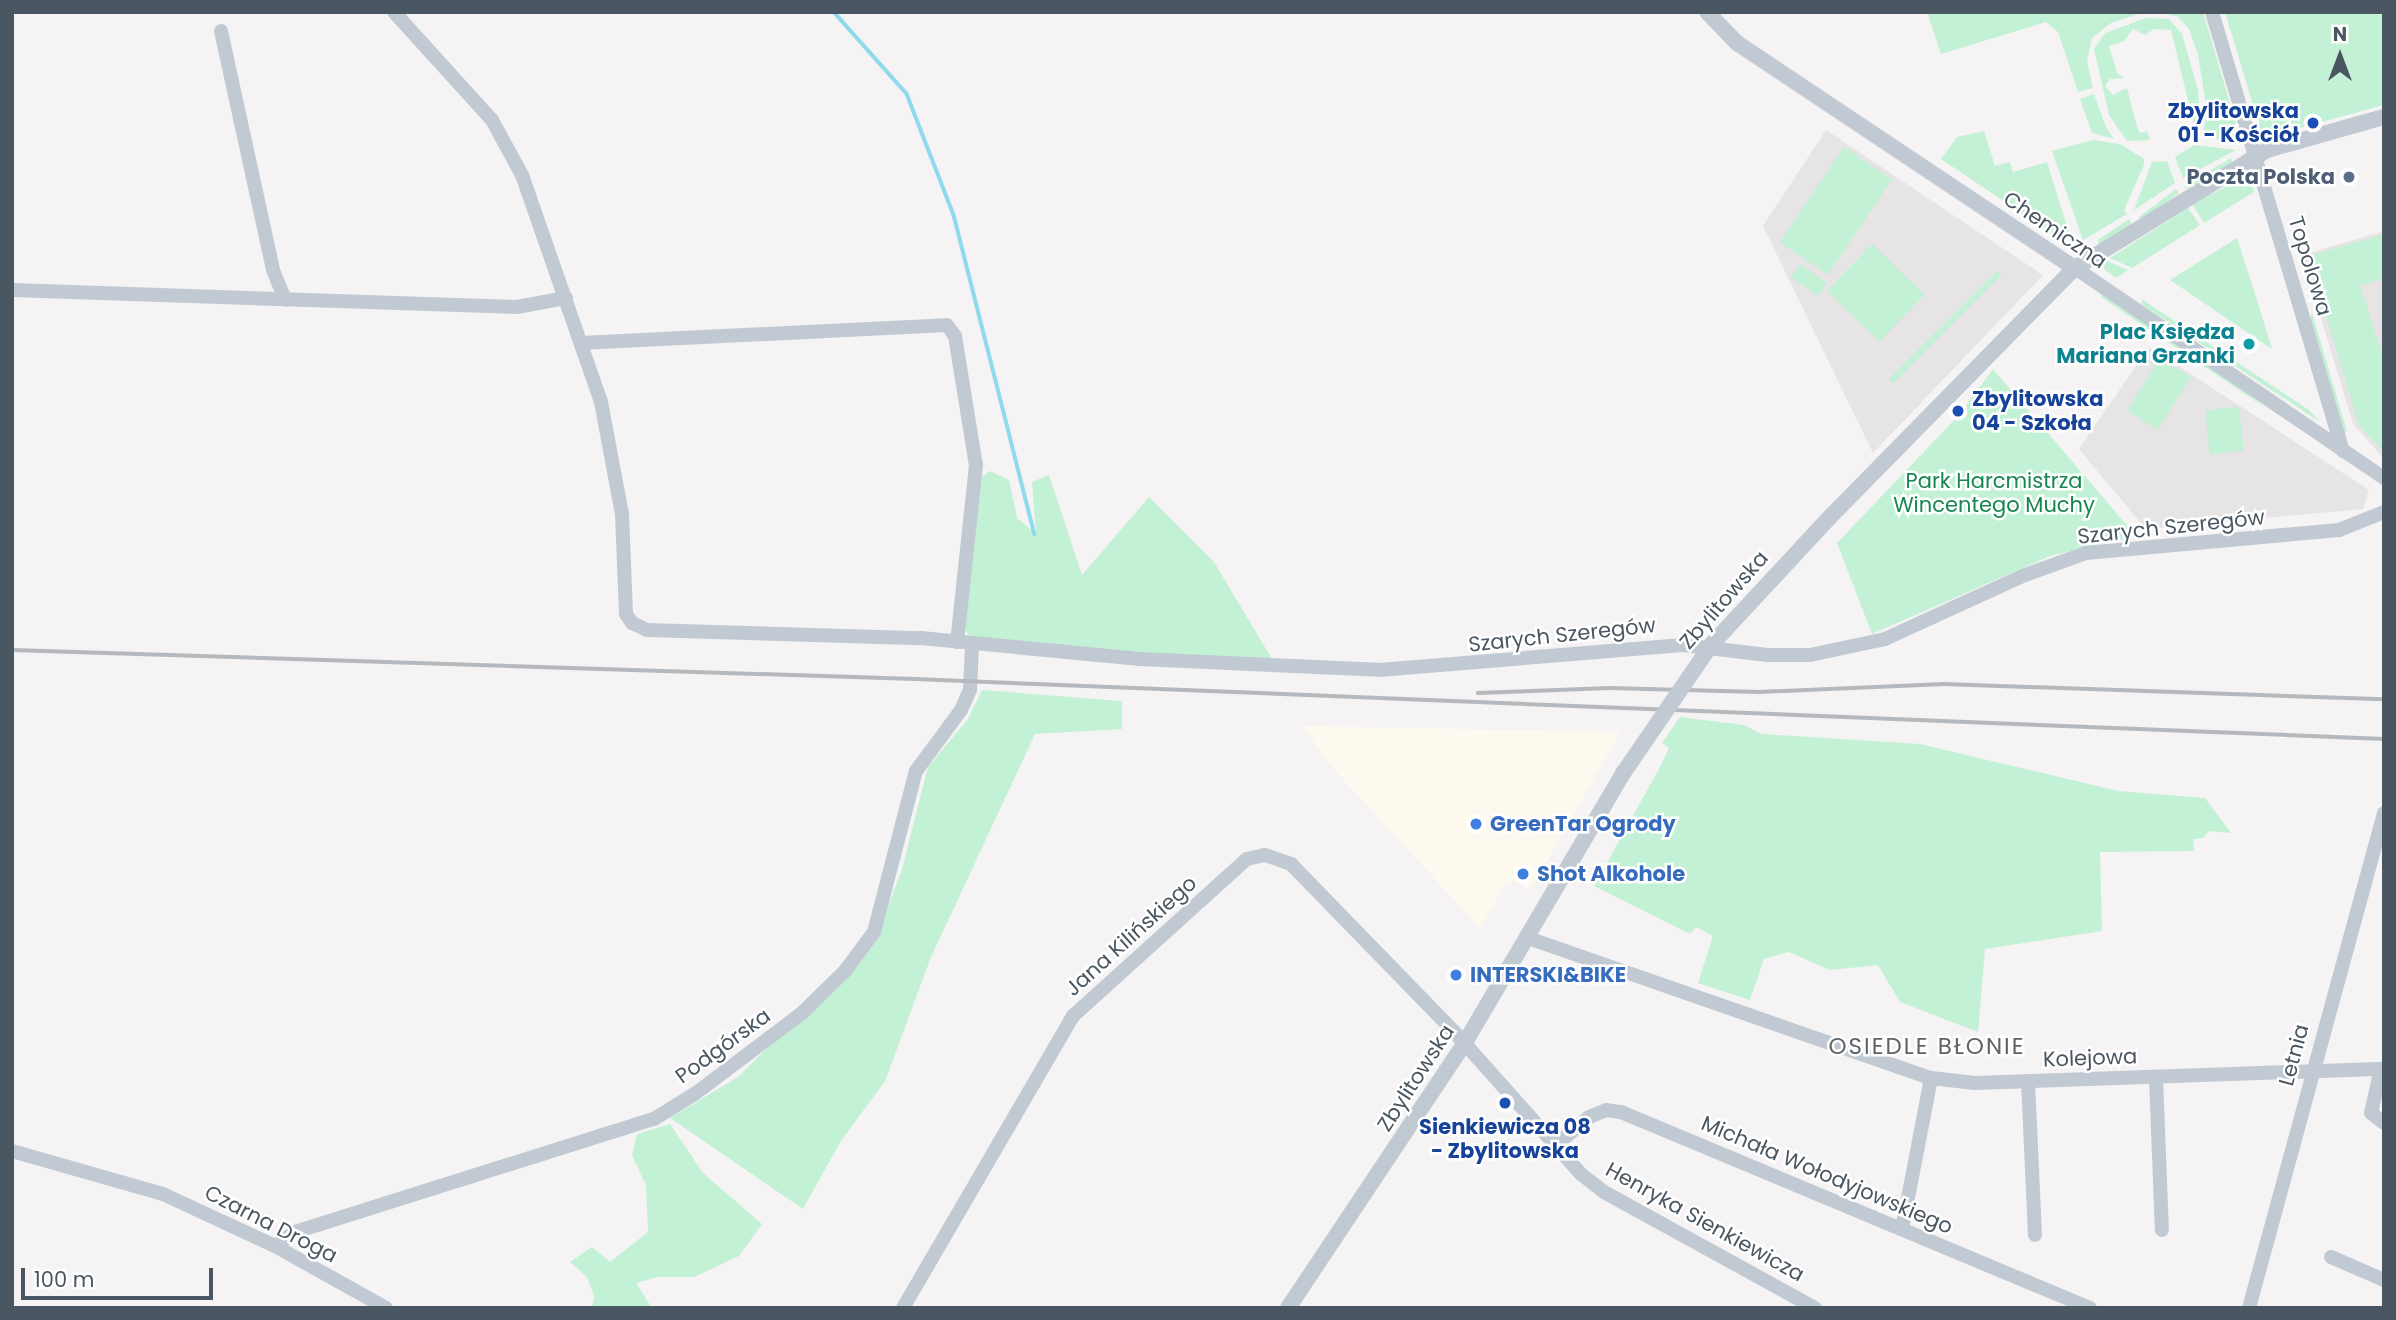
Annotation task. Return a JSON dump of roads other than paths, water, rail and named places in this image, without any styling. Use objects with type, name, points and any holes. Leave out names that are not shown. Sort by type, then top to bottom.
[{"type":"street","name":"Szarych Szeregów","points":[[394,12],[502,136],[522,175],[581,343],[615,464],[622,514],[623,591],[632,623],[647,630],[957,642],[972,646],[1378,670],[1683,645],[1767,655],[1810,655],[1885,639],[2025,575],[2086,553],[2339,530],[2384,512]]},
{"type":"street","name":"Chemiczna","points":[[1707,12],[1737,43],[2384,478]]},
{"type":"street","name":"Topolowa","points":[[2212,12],[2343,451]]},
{"type":"street","points":[[221,31],[273,270],[285,300]]},
{"type":"street","name":"Zbylitowska","points":[[1288,1308],[1463,1046],[1624,772],[1711,645],[1830,517],[2075,268],[2256,156],[2296,139],[2384,117]]},
{"type":"street","points":[[12,290],[517,307],[566,298]]},
{"type":"street","points":[[581,343],[947,325],[955,337],[976,465],[957,642]]},
{"type":"street","name":"Podgórska","points":[[275,1246],[295,1232],[654,1119],[696,1093],[802,1013],[845,971],[874,932],[916,771],[961,710],[970,690],[972,646]]},
{"type":"street","name":"Letnia","points":[[2249,1308],[2311,1071],[2384,813]]},
{"type":"street","name":"Jana Kilińskiego","points":[[903,1308],[1073,1016],[1247,859],[1265,855],[1291,864],[1463,1046]]},
{"type":"street","name":"Kolejowa","points":[[1528,938],[1931,1078],[1975,1083],[2028,1082],[2382,1069]]},
{"type":"street","name":"Henryka Sienkiewicza","points":[[1463,1046],[1554,1147],[1604,1192],[1815,1308]]},
{"type":"street","points":[[2382,1069],[2371,1114],[2384,1123]]},
{"type":"street","points":[[2155,1077],[2162,1230]]},
{"type":"street","points":[[1902,1229],[1931,1078]]},
{"type":"street","points":[[2028,1082],[2035,1235]]},
{"type":"street","name":"Michała Wołodyjowskiego","points":[[1554,1147],[1589,1117],[1606,1110],[1621,1112],[2090,1308]]},
{"type":"street","name":"Czarna Droga","points":[[12,1152],[134,1184],[275,1246],[386,1308]]},
{"type":"street","points":[[2331,1257],[2384,1280]]},
{"type":"waterway","points":[[834,12],[907,94],[954,215],[1035,534]]},
{"type":"railway","points":[[12,650],[915,679],[2384,739]]},
{"type":"railway","points":[[1478,693],[1610,688],[1759,692],[1944,684],[2384,699]]},
{"type":"place","name":"Zbylitowska 01 - Kościół","points":[[2313,123]]},
{"type":"place","name":"Poczta Polska","points":[[2349,177]]},
{"type":"place","name":"Plac Księdza Mariana Grzanki","points":[[2249,344]]},
{"type":"place","name":"Zbylitowska 04 - Szkoła","points":[[1958,411]]},
{"type":"place","name":"GreenTar Ogrody","points":[[1476,824]]},
{"type":"place","name":"Shot Alkohole","points":[[1523,874]]},
{"type":"place","name":"INTERSKI&BIKE","points":[[1456,975]]},
{"type":"place","name":"Sienkiewicza 08 - Zbylitowska","points":[[1505,1103]]},
{"type":"district","name":"OSIEDLE BŁONIE","points":[[1927,1046]]},
{"type":"park label","name":"Park Harcmistrza Wincentego Muchy","points":[[1994,493]]}]
